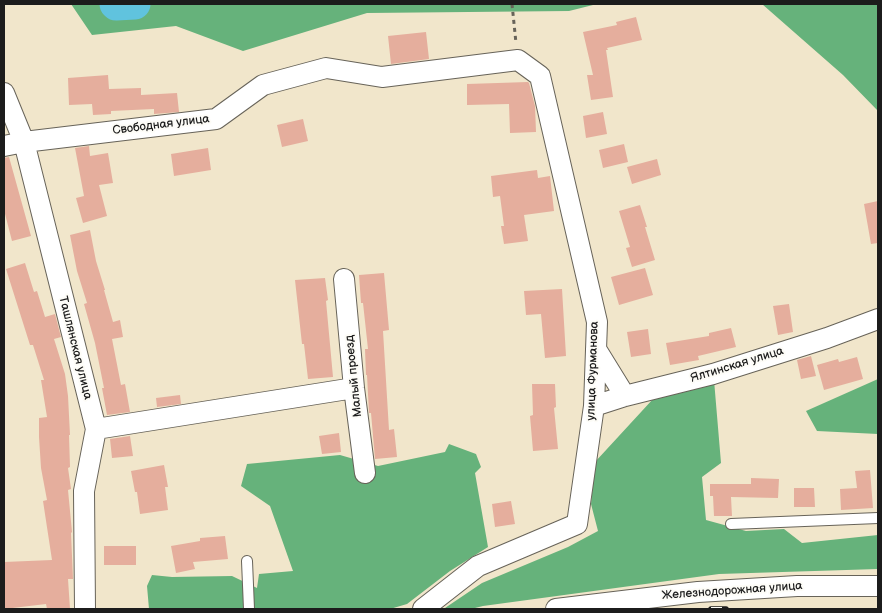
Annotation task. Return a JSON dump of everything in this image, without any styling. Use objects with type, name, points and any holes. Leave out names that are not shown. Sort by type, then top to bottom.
[{"type":"street","name":"улица Фурманова","points":[[423,609],[478,566],[577,524],[594,406],[597,322],[540,76],[518,60]]},
{"type":"street","name":"Свободная улица","points":[[4,146],[216,119],[263,85],[326,68],[382,77],[518,60]]},
{"type":"street","name":"Ташлянская улица","points":[[4,93],[24,142],[96,430],[84,491],[86,609]]},
{"type":"street","name":"Малый проезд","points":[[344,279],[354,388],[365,473]]},
{"type":"street","name":"Ялтинская улица","points":[[594,406],[625,396],[713,374],[827,338],[878,319]]},
{"type":"street","points":[[596,349],[625,396]]},
{"type":"street","points":[[96,430],[354,388]]},
{"type":"street","name":"Железнодорожная улица","points":[[556,609],[698,592],[797,586],[878,586]]},
{"type":"lane","points":[[731,524],[878,518]]},
{"type":"lane","points":[[246,561],[249,609]]},
{"type":"path","points":[[512,4],[518,60]]},
{"type":"green space","points":[[71,4],[597,4],[569,11],[367,13],[243,51],[176,26],[92,35]]},
{"type":"green space","points":[[762,4],[878,4],[878,111],[843,75]]},
{"type":"green space","points":[[878,379],[878,434],[817,431],[806,411]]},
{"type":"green space","points":[[714,380],[721,463],[702,477],[706,520],[746,531],[784,529],[802,543],[878,535],[878,569],[719,574],[471,609],[445,608],[482,583],[568,547],[598,531],[591,504],[595,462],[653,399]]},
{"type":"green space","points":[[449,444],[476,454],[481,467],[475,473],[488,547],[450,571],[407,604],[390,609],[149,609],[147,586],[152,575],[172,577],[232,576],[257,588],[259,574],[293,571],[270,506],[241,486],[247,464],[340,455],[378,466],[445,452]]},
{"type":"building","points":[[636,17],[642,40],[607,48],[608,50],[606,50],[613,97],[591,100],[587,75],[593,75],[583,32],[617,25],[616,22]]},
{"type":"building","points":[[426,32],[429,59],[391,64],[388,36]]},
{"type":"building","points":[[108,75],[109,89],[141,88],[141,95],[177,93],[179,112],[154,114],[154,109],[111,111],[111,114],[93,115],[92,104],[69,105],[68,78]]},
{"type":"building","points":[[528,82],[535,106],[536,132],[510,133],[509,104],[467,105],[467,84]]},
{"type":"building","points":[[603,112],[607,134],[586,138],[583,116]]},
{"type":"building","points":[[303,119],[308,141],[282,147],[277,125]]},
{"type":"building","points":[[624,144],[628,162],[603,168],[599,150]]},
{"type":"building","points":[[89,146],[90,156],[108,153],[113,183],[99,185],[107,216],[83,223],[76,198],[84,196],[75,148]]},
{"type":"building","points":[[208,148],[211,170],[174,176],[171,154]]},
{"type":"building","points":[[9,157],[31,236],[12,241],[4,210],[4,158]]},
{"type":"building","points":[[657,159],[661,175],[632,184],[627,167]]},
{"type":"building","points":[[537,170],[538,178],[550,176],[554,211],[524,215],[528,241],[504,244],[500,196],[493,197],[491,176]]},
{"type":"building","points":[[878,201],[878,243],[871,244],[864,204]]},
{"type":"building","points":[[640,205],[655,260],[632,267],[626,248],[630,247],[619,211]]},
{"type":"building","points":[[90,230],[96,261],[113,322],[120,320],[123,337],[112,339],[121,385],[125,384],[130,412],[107,415],[95,343],[84,304],[87,303],[77,271],[70,235]]},
{"type":"building","points":[[25,263],[34,292],[37,291],[45,317],[55,314],[61,337],[54,339],[65,374],[68,396],[70,467],[68,468],[71,489],[68,490],[72,532],[73,579],[68,579],[70,609],[47,609],[46,604],[4,609],[4,562],[52,560],[43,501],[47,500],[41,468],[39,437],[39,418],[47,417],[41,380],[44,380],[33,345],[30,345],[6,269]]},
{"type":"building","points":[[645,268],[653,295],[619,305],[611,277]]},
{"type":"building","points":[[384,273],[389,330],[383,331],[389,430],[394,429],[397,457],[375,459],[366,375],[365,349],[368,349],[359,275]]},
{"type":"building","points":[[325,278],[333,377],[308,379],[295,280]]},
{"type":"building","points":[[562,289],[566,356],[545,358],[541,314],[526,315],[524,291]]},
{"type":"building","points":[[789,304],[793,332],[778,335],[773,306]]},
{"type":"building","points":[[731,328],[736,347],[698,356],[699,360],[670,365],[666,343],[709,336],[709,333]]},
{"type":"building","points":[[648,329],[651,354],[631,357],[627,332]]},
{"type":"building","points":[[811,356],[816,376],[801,379],[797,360]]},
{"type":"building","points":[[857,357],[863,379],[824,390],[817,365],[838,359],[839,362]]},
{"type":"building","points":[[532,384],[555,384],[556,407],[554,408],[558,449],[533,451],[530,416],[533,415]]},
{"type":"building","points":[[180,395],[181,404],[157,407],[156,398]]},
{"type":"building","points":[[339,433],[341,452],[322,454],[319,436]]},
{"type":"building","points":[[130,436],[133,456],[112,458],[110,439]]},
{"type":"building","points":[[164,465],[168,487],[165,487],[168,510],[140,514],[137,492],[135,492],[131,471]]},
{"type":"building","points":[[870,470],[873,508],[841,510],[840,489],[857,488],[855,471]]},
{"type":"building","points":[[751,478],[779,479],[778,498],[731,497],[732,516],[714,516],[710,484],[751,484]]},
{"type":"building","points":[[794,488],[814,488],[815,507],[794,507]]},
{"type":"building","points":[[511,501],[515,524],[495,527],[492,504]]},
{"type":"building","points":[[225,536],[228,559],[193,562],[195,569],[176,573],[171,546],[200,541],[200,538]]},
{"type":"building","points":[[104,546],[136,546],[136,565],[104,565]]},
{"type":"waterway","points":[[115,4],[135,4]]},
{"type":"railway","points":[[711,609],[726,609]]}]
